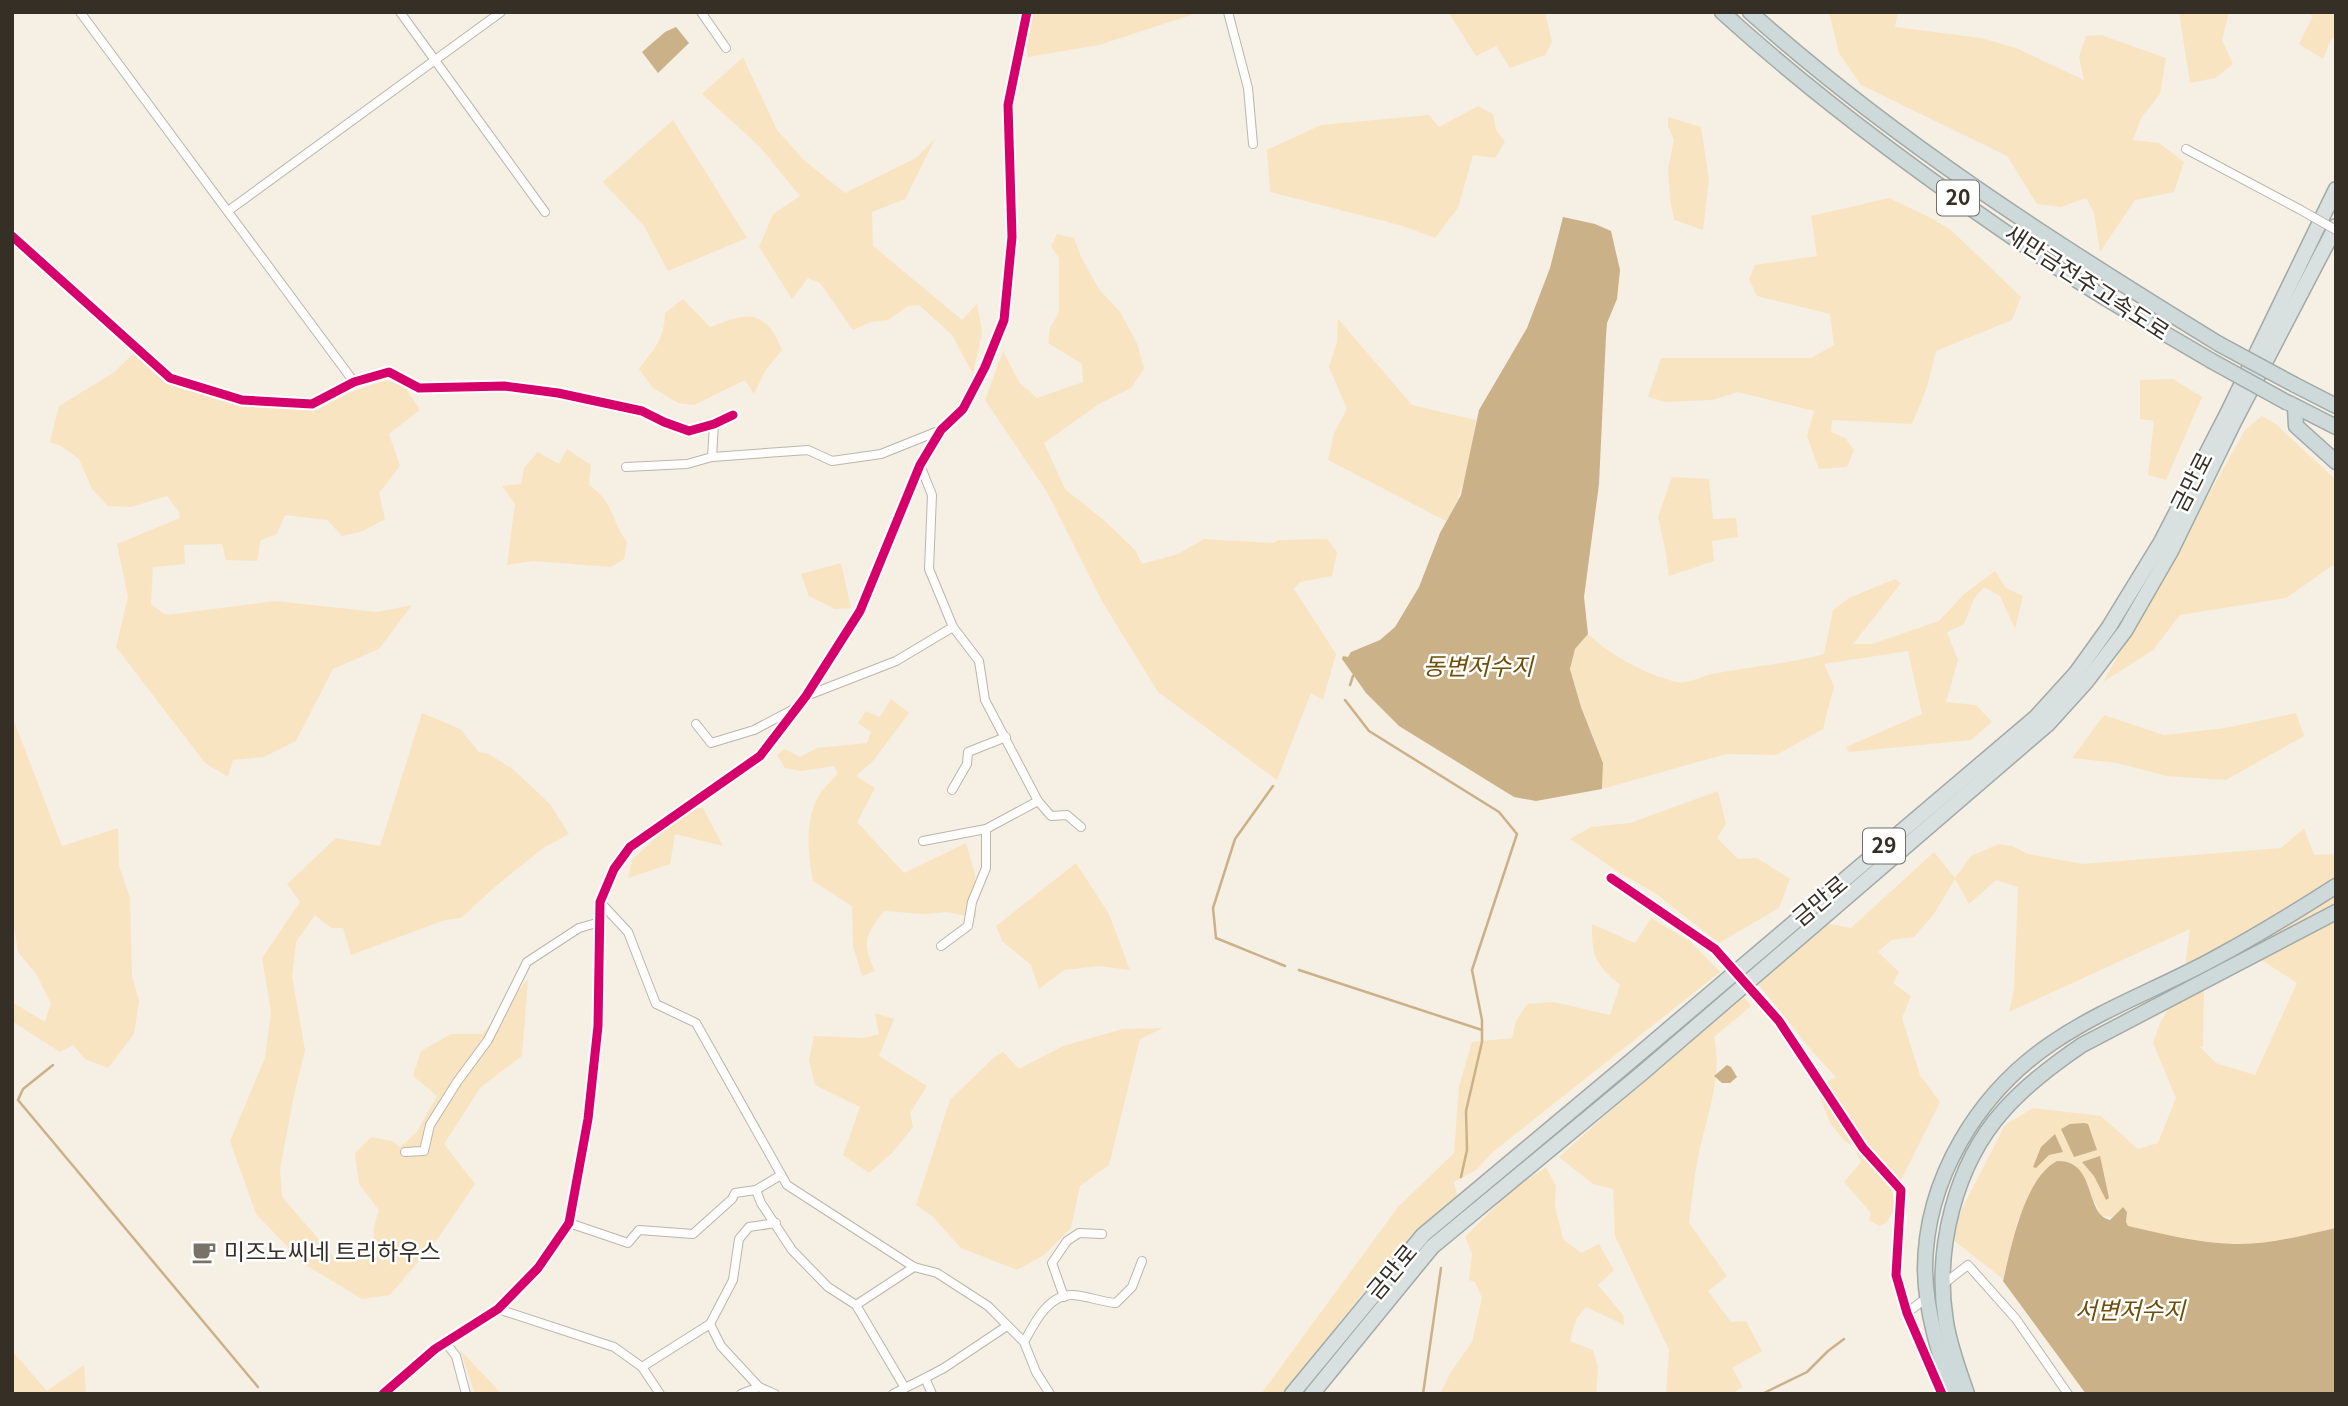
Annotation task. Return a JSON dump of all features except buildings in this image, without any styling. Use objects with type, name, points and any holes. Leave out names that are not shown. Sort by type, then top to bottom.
[{"type":"highway","name":"새만금전주고속도로","points":[[1722,12],[1761,48],[1899,156],[2066,273],[2210,360],[2336,427]]},
{"type":"highway","name":"새만금전주고속도로","points":[[1751,12],[1893,127],[2066,250],[2218,344],[2336,405]]},
{"type":"highway","name":"금만로","points":[[1292,1394],[1423,1235],[1631,1062],[2036,717],[2077,673],[2109,627],[2161,542],[2227,414],[2336,189]]},
{"type":"highway","name":"금만로","points":[[1312,1394],[1432,1247],[1641,1074],[2037,733],[2086,682],[2125,631],[2171,551],[2234,422],[2336,228]]},
{"type":"highway","points":[[2292,405],[2296,426],[2336,462]]},
{"type":"highway","points":[[2284,919],[2336,873]]},
{"type":"highway","points":[[1954,1394],[1940,1358],[1931,1318],[1925,1271],[1927,1234],[1947,1167],[1964,1133],[1986,1103],[2014,1072],[2053,1042],[2216,958],[2336,886]]},
{"type":"highway","points":[[1967,1394],[1954,1359],[1946,1320],[1943,1279],[1945,1242],[1963,1177],[1979,1145],[2002,1112],[2052,1065],[2082,1045],[2336,912]]},
{"type":"street","points":[[80,12],[354,382]]},
{"type":"street","points":[[400,12],[545,212]]},
{"type":"street","points":[[228,211],[501,12]]},
{"type":"street","points":[[701,12],[726,48]]},
{"type":"street","points":[[383,1394],[446,1343],[498,1309],[538,1268],[569,1223],[588,1119],[598,1026],[600,902],[614,869],[630,847],[760,756],[806,696],[860,611],[920,465],[941,430],[963,409],[985,368],[1004,320],[1012,237],[1008,105],[1027,12]]},
{"type":"street","points":[[1228,12],[1248,88],[1253,144]]},
{"type":"street","points":[[2186,149],[2336,228]]},
{"type":"street","points":[[12,236],[170,378],[242,400],[312,404],[354,382],[389,372],[419,388],[504,386],[558,393],[642,411],[688,430],[714,425],[733,415]]},
{"type":"street","points":[[712,457],[714,425]]},
{"type":"street","points":[[626,467],[687,464],[712,457],[808,450],[832,461],[881,454],[941,430]]},
{"type":"street","points":[[920,465],[932,495],[929,569],[953,627],[979,661],[985,700],[1038,801],[1051,816],[1067,815],[1081,827]]},
{"type":"street","points":[[806,696],[896,662],[953,627]]},
{"type":"street","points":[[695,724],[711,743],[754,730],[798,706]]},
{"type":"street","points":[[952,790],[967,764],[968,752],[1006,737]]},
{"type":"street","points":[[923,841],[986,829],[1038,801]]},
{"type":"street","points":[[941,946],[968,926],[972,902],[986,868],[986,829]]},
{"type":"street","points":[[1611,878],[1715,949],[1779,1021],[1863,1148],[1901,1191],[1896,1275],[1907,1313],[1942,1394]]},
{"type":"street","points":[[600,902],[628,932],[656,1004],[696,1023],[787,1185],[914,1267],[937,1273],[988,1307],[1024,1342],[1036,1372],[1050,1394]]},
{"type":"street","points":[[405,1152],[424,1151],[430,1125],[457,1082],[488,1041],[527,962],[579,928],[600,922]]},
{"type":"street","points":[[569,1223],[628,1243],[639,1230],[694,1234],[732,1199],[735,1193],[756,1190],[781,1175]]},
{"type":"street","points":[[756,1190],[761,1203],[792,1250],[828,1287],[856,1306],[905,1388]]},
{"type":"street","points":[[642,1367],[710,1324],[733,1280],[739,1239],[749,1227],[776,1223]]},
{"type":"street","points":[[1064,1297],[1052,1263],[1067,1241],[1079,1233],[1102,1234]]},
{"type":"street","points":[[1024,1342],[1052,1301],[1069,1294],[1116,1303],[1132,1287],[1142,1261]]},
{"type":"street","points":[[1946,1282],[1968,1265],[2015,1319],[2068,1394]]},
{"type":"street","points":[[856,1306],[914,1267]]},
{"type":"street","points":[[1907,1313],[1921,1302]]},
{"type":"street","points":[[498,1309],[614,1347],[642,1367],[660,1394]]},
{"type":"street","points":[[710,1324],[721,1346],[760,1387],[775,1394]]},
{"type":"street","points":[[893,1394],[944,1368],[1007,1325]]},
{"type":"street","points":[[446,1343],[456,1356],[466,1394]]},
{"type":"street","points":[[925,1378],[932,1394]]},
{"type":"street","points":[[741,1394],[760,1387]]},
{"type":"shaded area","points":[[1020,12],[1200,12],[1099,45],[1028,57]]},
{"type":"shaded area","points":[[1448,12],[1545,12],[1552,42],[1545,55],[1510,68],[1496,46],[1476,56]]},
{"type":"shaded area","points":[[1829,12],[1898,12],[1895,27],[1981,38],[2016,48],[2084,80],[2079,57],[2086,36],[2101,35],[2166,58],[2160,94],[2141,118],[2133,140],[2159,143],[2184,162],[2174,192],[2135,200],[2100,252],[2094,213],[2086,198],[2061,207],[2037,204],[2007,156],[1861,85],[1839,53]]},
{"type":"shaded area","points":[[2179,12],[2229,12],[2222,40],[2233,64],[2215,78],[2190,83]]},
{"type":"shaded area","points":[[2305,12],[2336,12],[2336,36],[2330,41],[2323,59],[2299,44],[2313,16]]},
{"type":"shaded area","points":[[743,57],[777,130],[805,161],[845,193],[916,158],[935,139],[905,199],[872,212],[873,246],[962,320],[977,304],[982,331],[973,374],[952,335],[919,305],[908,306],[888,320],[871,322],[853,330],[820,283],[808,278],[792,299],[759,247],[773,214],[800,196],[760,147],[702,94]]},
{"type":"shaded area","points":[[1478,106],[1493,114],[1496,130],[1505,142],[1495,158],[1473,155],[1458,208],[1435,238],[1403,226],[1270,192],[1267,150],[1321,125],[1429,115],[1439,127]]},
{"type":"shaded area","points":[[1668,117],[1701,127],[1709,180],[1703,230],[1674,220],[1668,169],[1674,140],[1668,126]]},
{"type":"shaded area","points":[[673,120],[747,238],[668,271],[644,226],[603,182]]},
{"type":"shaded area","points":[[1889,198],[1951,230],[2021,297],[2012,320],[1936,351],[1926,390],[1912,424],[1832,420],[1831,432],[1845,438],[1854,450],[1847,467],[1819,469],[1807,436],[1814,411],[1738,392],[1712,400],[1666,402],[1648,397],[1661,358],[1811,358],[1834,345],[1830,314],[1757,296],[1749,279],[1755,265],[1817,256],[1811,216]]},
{"type":"shaded area","points":[[1057,234],[1074,238],[1099,289],[1120,312],[1137,343],[1144,369],[1131,388],[1099,404],[1044,443],[1065,489],[1135,550],[1142,564],[1178,554],[1204,539],[1273,543],[1279,540],[1327,539],[1337,552],[1332,576],[1300,582],[1294,589],[1336,654],[1323,700],[1311,693],[1277,780],[1158,692],[1103,603],[1047,492],[985,400],[1003,351],[1019,382],[1037,398],[1083,382],[1082,364],[1048,343],[1050,328],[1059,312],[1059,258],[1051,246]]},
{"type":"shaded area","points":[[683,299],[710,327],[744,317],[753,317],[769,326],[782,350],[765,371],[754,394],[745,380],[694,405],[678,403],[653,388],[639,369],[661,337],[665,313]]},
{"type":"shaded area","points":[[1338,319],[1412,405],[1476,420],[1463,484],[1446,521],[1328,460],[1334,433],[1347,409],[1329,367],[1337,342]]},
{"type":"shaded area","points":[[133,354],[166,383],[243,406],[310,408],[313,412],[351,392],[386,380],[405,387],[420,410],[389,434],[400,466],[379,493],[385,519],[363,531],[342,536],[327,520],[285,515],[277,534],[261,540],[257,561],[226,560],[222,544],[184,545],[185,564],[153,567],[151,604],[166,615],[275,601],[377,612],[412,605],[379,649],[333,669],[296,741],[264,757],[233,760],[228,777],[205,763],[116,647],[128,597],[117,544],[180,518],[179,512],[167,496],[131,507],[108,506],[92,489],[79,459],[61,446],[50,442],[59,406],[113,373]]},
{"type":"shaded area","points":[[2173,379],[2202,397],[2166,480],[2148,475],[2154,421],[2140,419],[2140,380]]},
{"type":"shaded area","points":[[2262,416],[2277,425],[2336,480],[2336,563],[2286,598],[2180,615],[2153,650],[2103,682],[2245,430]]},
{"type":"shaded area","points":[[567,449],[591,465],[589,485],[604,498],[627,542],[624,559],[611,567],[533,561],[507,565],[515,504],[502,486],[521,484],[524,468],[538,452],[559,464]]},
{"type":"shaded area","points":[[1672,477],[1709,479],[1713,519],[1736,518],[1738,537],[1712,541],[1714,561],[1669,576],[1658,517]]},
{"type":"shaded area","points":[[841,563],[851,608],[835,609],[809,596],[801,574]]},
{"type":"shaded area","points":[[1995,571],[2006,588],[2023,596],[2015,629],[2000,596],[1984,587],[1974,599],[1964,624],[1947,632],[1958,660],[1946,702],[1976,705],[1992,722],[1971,740],[1849,752],[1846,747],[1922,714],[1908,651],[1824,664],[1834,686],[1823,729],[1776,755],[1726,754],[1602,789],[1603,763],[1581,707],[1570,669],[1574,649],[1588,634],[1607,650],[1641,669],[1665,679],[1684,682],[1722,672],[1824,654],[1833,610],[1849,598],[1895,579],[1901,583],[1853,644],[1872,644],[1939,621],[1964,594]]},
{"type":"shaded area","points":[[891,699],[909,713],[873,761],[856,776],[875,788],[857,822],[904,873],[966,843],[975,875],[976,918],[947,912],[925,914],[884,911],[867,939],[868,953],[875,971],[862,976],[853,946],[852,906],[813,881],[810,860],[811,814],[820,794],[838,773],[834,766],[801,771],[785,768],[777,755],[784,749],[800,757],[817,748],[867,743],[871,732],[858,723],[866,711],[880,717]]},
{"type":"shaded area","points":[[422,713],[460,729],[479,752],[489,754],[514,770],[550,804],[569,834],[543,848],[461,918],[445,920],[351,955],[343,928],[331,928],[315,915],[296,942],[292,976],[305,1050],[280,1169],[282,1197],[336,1259],[363,1259],[373,1245],[374,1226],[379,1210],[359,1184],[355,1153],[371,1137],[392,1141],[400,1147],[416,1133],[437,1096],[413,1076],[421,1051],[451,1034],[482,1034],[528,979],[522,1056],[481,1087],[444,1144],[475,1184],[438,1238],[390,1295],[362,1299],[304,1264],[256,1214],[230,1141],[265,1058],[271,1011],[262,958],[300,902],[287,884],[336,838],[380,846]]},
{"type":"shaded area","points":[[2296,713],[2304,736],[2226,780],[2167,776],[2117,763],[2072,758],[2104,715],[2164,735],[2225,728]]},
{"type":"shaded area","points":[[12,716],[62,846],[118,828],[119,866],[130,898],[132,976],[139,1001],[134,1034],[108,1068],[85,1059],[73,1045],[60,1052],[12,1021],[12,1002],[45,1022],[51,1003],[36,974],[18,952],[12,913]]},
{"type":"shaded area","points":[[1718,791],[1726,824],[1717,838],[1738,859],[1757,858],[1790,879],[1779,908],[1719,943],[1655,893],[1570,839],[1591,827],[1630,823]]},
{"type":"shaded area","points":[[697,808],[703,808],[723,846],[675,834],[670,864],[628,878],[632,860],[663,831]]},
{"type":"shaded area","points":[[2304,828],[2314,855],[2336,854],[2336,1228],[2259,1243],[2208,1242],[2128,1226],[2127,1212],[2123,1207],[2113,1217],[2101,1216],[2095,1202],[2018,1219],[2003,1279],[1948,1236],[2005,1125],[2033,1108],[2101,1116],[2138,1149],[2158,1143],[2176,1098],[2153,1043],[2160,1023],[2182,986],[2190,929],[2009,1012],[2014,989],[2018,887],[1996,880],[1969,904],[1955,879],[1934,914],[1914,937],[1891,940],[1878,952],[1899,972],[1893,983],[1911,996],[1902,1018],[1920,1075],[1940,1102],[1899,1184],[1892,1189],[1895,1209],[1886,1223],[1879,1226],[1869,1220],[1871,1213],[1844,1182],[1861,1162],[1854,1146],[1845,1141],[1830,1123],[1819,1094],[1826,1082],[1836,1077],[1756,982],[1829,924],[1851,928],[1934,852],[1955,878],[1971,856],[1999,844],[2012,846],[2028,854],[2083,864],[2281,848]],"holes":[[[2260,959],[2297,983],[2255,1075],[2216,1063],[2199,1046],[2203,1047],[2204,980]]]},
{"type":"shaded area","points":[[1076,863],[1109,914],[1130,970],[1099,966],[1064,970],[1039,989],[1031,965],[1002,941],[996,926]]},
{"type":"shaded area","points":[[1651,918],[1691,942],[1720,972],[1494,1151],[1476,1170],[1454,1182],[1457,1196],[1370,1284],[1283,1394],[1261,1394],[1398,1207],[1454,1153],[1459,1086],[1472,1042],[1512,1038],[1516,1021],[1527,1004],[1554,1002],[1610,1015],[1620,985],[1597,959],[1592,924],[1635,943]]},
{"type":"shaded area","points":[[1742,994],[1751,1006],[1714,1037],[1717,1066],[1710,1110],[1697,1162],[1689,1223],[1727,1276],[1708,1291],[1731,1322],[1746,1321],[1762,1351],[1732,1368],[1743,1387],[1731,1394],[1666,1394],[1669,1350],[1615,1236],[1613,1189],[1593,1184],[1559,1157]]},
{"type":"shaded area","points":[[875,1013],[894,1019],[879,1056],[927,1086],[910,1113],[913,1127],[892,1153],[869,1173],[843,1155],[860,1107],[815,1085],[809,1060],[814,1036],[864,1038],[879,1034]]},
{"type":"shaded area","points":[[1163,1028],[1140,1039],[1109,1165],[1080,1186],[1071,1228],[1044,1255],[1017,1270],[961,1248],[932,1216],[916,1205],[950,1100],[994,1057],[1003,1052],[1019,1069],[1063,1046],[1123,1029]]},
{"type":"shaded area","points":[[1546,1167],[1556,1186],[1555,1206],[1563,1239],[1581,1253],[1599,1244],[1614,1270],[1598,1285],[1623,1315],[1624,1325],[1586,1307],[1576,1319],[1570,1341],[1593,1350],[1598,1368],[1596,1394],[1440,1394],[1451,1372],[1472,1342],[1482,1298],[1475,1282],[1469,1280],[1472,1254],[1465,1237],[1513,1189]]},
{"type":"shaded area","points":[[460,1350],[502,1394],[475,1394]]},
{"type":"shaded area","points":[[12,1351],[47,1391],[84,1365],[86,1394],[12,1394]]},
{"type":"water","points":[[676,27],[689,43],[658,73],[642,52],[665,32]]},
{"type":"water","name":"동변저수지","points":[[1563,217],[1595,224],[1611,231],[1620,270],[1617,299],[1607,323],[1599,484],[1584,597],[1588,634],[1575,649],[1570,669],[1581,707],[1603,763],[1602,789],[1536,801],[1514,797],[1399,726],[1366,693],[1342,659],[1343,656],[1348,657],[1351,652],[1380,640],[1395,627],[1419,587],[1440,533],[1461,495],[1479,410],[1527,328],[1550,268]]},
{"type":"water","points":[[1727,1065],[1737,1077],[1730,1083],[1722,1083],[1714,1076]]},
{"type":"water","points":[[2070,1124],[2088,1124],[2097,1150],[2074,1157],[2061,1129]]},
{"type":"water","points":[[2055,1134],[2063,1152],[2049,1155],[2036,1168],[2033,1167],[2041,1147]]},
{"type":"water","points":[[2100,1156],[2109,1198],[2106,1200],[2094,1176],[2082,1162]]},
{"type":"water","name":"서변저수지","points":[[2057,1161],[2070,1163],[2078,1169],[2102,1216],[2110,1220],[2123,1207],[2127,1212],[2128,1226],[2195,1240],[2235,1244],[2273,1241],[2336,1228],[2336,1394],[2086,1394],[2003,1281],[2015,1233],[2028,1198],[2036,1182]]},
{"type":"waterway","points":[[1350,685],[1353,676]]},
{"type":"waterway","points":[[1345,700],[1369,731],[1499,812],[1517,834],[1472,970],[1482,1020],[1482,1042],[1466,1111],[1467,1150],[1461,1177]]},
{"type":"waterway","points":[[1273,786],[1235,839],[1213,908],[1216,938],[1285,966]]},
{"type":"waterway","points":[[1299,970],[1482,1030]]},
{"type":"waterway","points":[[53,1065],[23,1089],[18,1100],[258,1387]]},
{"type":"waterway","points":[[1423,1394],[1441,1268]]},
{"type":"waterway","points":[[1762,1394],[1807,1372],[1844,1339]]},
{"type":"cycle path","points":[[383,1394],[435,1349],[498,1309],[538,1268],[569,1223],[588,1119],[598,1026],[600,902],[614,869],[630,847],[760,756],[806,696],[860,611],[920,465],[941,430],[963,409],[985,367],[1004,320],[1012,237],[1008,105],[1027,12]]},
{"type":"cycle path","points":[[12,236],[170,378],[242,400],[312,404],[354,382],[389,372],[419,388],[504,386],[558,393],[642,411],[689,431],[733,415]]},
{"type":"cycle path","points":[[1611,878],[1715,949],[1779,1021],[1863,1148],[1901,1190],[1896,1275],[1907,1313],[1942,1394]]},
{"type":"place","name":"미즈노씨네 트리하우스","points":[[204,1252]]}]
